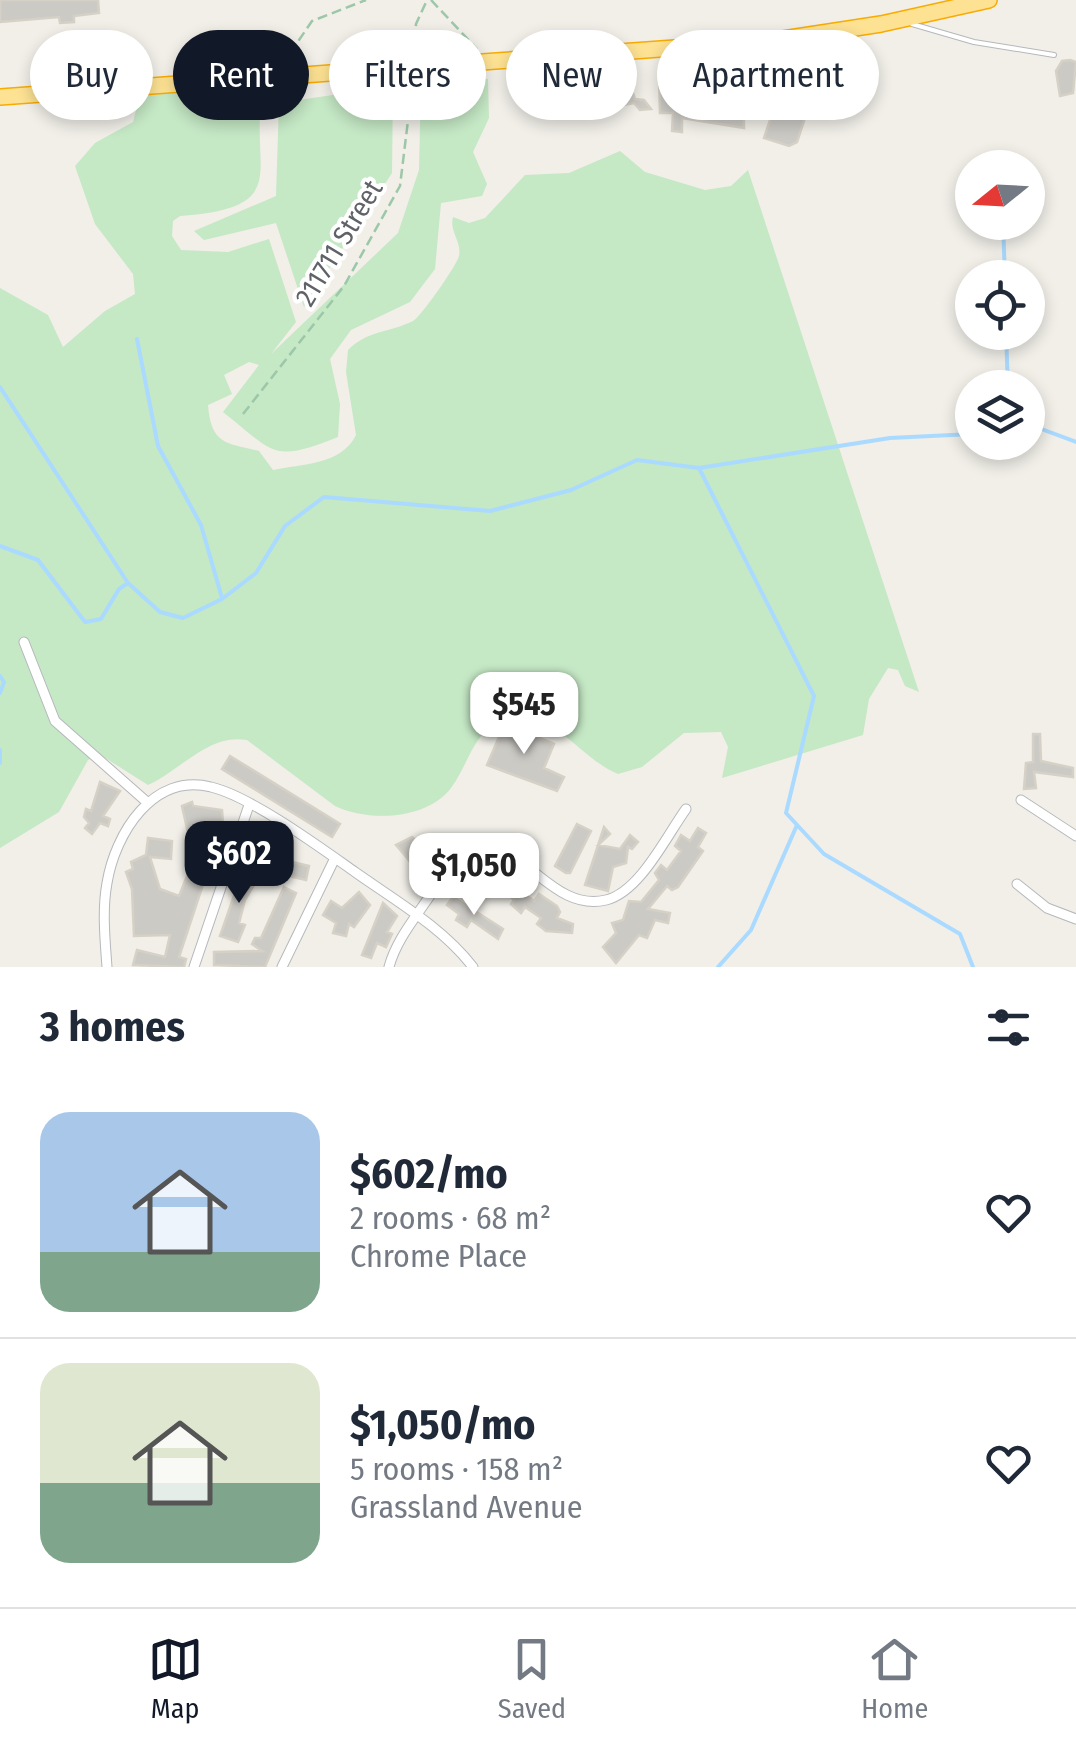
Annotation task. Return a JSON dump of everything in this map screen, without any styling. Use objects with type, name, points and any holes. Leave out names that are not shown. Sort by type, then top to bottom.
[{"type":"highway","points":[[486,63],[756,42],[898,20],[989,0]]},
{"type":"highway","points":[[0,97],[329,74]]},
{"type":"street","points":[[24,642],[55,721],[148,803]]},
{"type":"street","points":[[107,967],[107,882],[126,830],[148,803],[176,788],[192,785],[216,788],[335,858],[438,930],[473,967]]},
{"type":"street","points":[[1021,800],[1076,836]]},
{"type":"street","points":[[194,967],[205,924],[249,805]]},
{"type":"street","points":[[389,967],[416,916],[456,862],[481,850],[512,857],[573,897],[608,900],[627,888],[686,809]]},
{"type":"street","points":[[282,967],[297,928],[335,858]]},
{"type":"street","points":[[1018,884],[1047,908],[1076,919]]},
{"type":"lane","points":[[898,20],[974,42],[1054,55]]},
{"type":"path","points":[[306,30],[312,21],[366,0]]},
{"type":"path","points":[[428,0],[453,29],[495,62]]},
{"type":"path","name":"211711 Street","points":[[415,30],[428,0]]},
{"type":"path","name":"211711 Street","points":[[242,414],[344,286],[400,186],[408,120]]},
{"type":"green space","points":[[486,79],[489,118],[473,152],[487,184],[482,196],[441,203],[435,269],[410,302],[351,330],[330,359],[340,404],[338,437],[300,450],[276,450],[223,412],[259,365],[249,362],[224,375],[232,394],[208,405],[217,435],[259,451],[273,470],[320,462],[350,445],[356,435],[346,372],[348,350],[363,339],[413,321],[431,301],[459,256],[453,217],[469,223],[485,218],[525,175],[569,173],[620,151],[645,172],[705,190],[731,186],[748,170],[919,692],[905,686],[898,670],[888,668],[869,699],[863,735],[722,778],[728,747],[721,732],[684,733],[642,767],[618,774],[551,726],[522,715],[506,716],[486,730],[451,788],[440,799],[427,807],[396,815],[364,814],[335,806],[247,740],[233,739],[208,747],[148,785],[99,754],[88,760],[59,812],[0,848],[0,288],[48,315],[63,347],[105,311],[135,294],[133,274],[95,224],[75,166],[95,143],[134,120],[153,120],[153,95],[173,93],[173,120],[260,120],[260,178],[254,193],[217,211],[180,216],[173,221],[172,236],[181,250],[228,252],[269,239],[296,322],[271,354],[398,233],[419,170],[420,120],[486,120]]},
{"type":"green space","points":[[329,96],[329,120],[393,120],[392,173],[304,307],[276,223],[204,240],[194,231],[276,196],[278,120],[309,120],[309,99]]},
{"type":"building","points":[[0,0],[98,0],[99,13],[74,16],[74,22],[60,23],[59,17],[0,22]]},
{"type":"building","points":[[1062,61],[1076,62],[1073,93],[1060,96],[1056,71]]},
{"type":"building","points":[[637,99],[644,100],[651,109],[640,110]]},
{"type":"building","points":[[673,120],[682,120],[682,132],[672,131]]},
{"type":"building","points":[[694,120],[744,120],[744,128]]},
{"type":"building","points":[[770,120],[804,120],[797,142],[789,146],[764,138]]},
{"type":"building","points":[[505,723],[554,744],[544,768],[564,777],[557,791],[487,765]]},
{"type":"building","points":[[1033,734],[1040,734],[1041,761],[1073,768],[1073,777],[1034,772],[1036,788],[1024,789],[1026,763],[1033,762]]},
{"type":"building","points":[[230,756],[340,824],[332,837],[222,769]]},
{"type":"building","points":[[100,782],[120,791],[103,816],[110,819],[108,826],[100,823],[92,834],[85,828],[89,823],[84,817],[86,809],[91,811]]},
{"type":"building","points":[[192,802],[193,806],[222,810],[223,824],[179,957],[186,959],[184,967],[133,965],[137,950],[165,957],[170,935],[134,936],[132,889],[126,872],[133,869],[131,862],[146,855],[148,838],[172,841],[171,859],[150,857],[160,889],[179,896],[206,829],[188,833],[182,806]]},
{"type":"building","points":[[577,824],[591,831],[570,873],[566,873],[555,866]]},
{"type":"building","points":[[604,827],[610,834],[598,845]]},
{"type":"building","points":[[253,828],[268,834],[270,841],[291,846],[292,862],[309,866],[306,880],[245,866]]},
{"type":"building","points":[[698,828],[706,833],[698,847],[703,851],[678,887],[672,890],[667,886],[648,909],[670,913],[668,923],[655,920],[647,938],[639,935],[616,963],[603,947],[616,933],[612,923],[623,920],[629,901],[641,902],[659,880],[655,873],[661,865],[667,870],[681,851],[675,846],[681,835],[690,841]]},
{"type":"building","points":[[630,835],[638,842],[632,849],[628,847],[626,863],[613,867],[608,891],[585,885],[598,845],[620,849]]},
{"type":"building","points":[[412,837],[423,847],[439,839],[444,846],[426,863],[437,872],[428,883],[396,845]]},
{"type":"building","points":[[244,867],[260,875],[245,900],[239,923],[245,925],[238,942],[220,936]]},
{"type":"building","points":[[510,883],[534,901],[539,894],[557,906],[557,918],[573,924],[572,933],[546,931],[537,924],[541,918],[525,907],[521,913],[504,891]]},
{"type":"building","points":[[284,887],[296,893],[265,967],[214,965],[214,952],[262,951],[252,944],[255,938],[261,938]]},
{"type":"building","points":[[359,892],[370,905],[354,927],[349,924],[346,936],[333,933],[336,923],[323,915],[331,901],[342,908]]},
{"type":"building","points":[[453,897],[503,929],[498,939],[471,920],[467,927],[456,920],[459,914],[447,905]]},
{"type":"building","points":[[383,903],[397,916],[387,932],[392,934],[386,947],[377,943],[371,958],[362,955]]},
{"type":"waterway","points":[[1004,240],[1004,260]]},
{"type":"waterway","points":[[137,339],[158,446],[201,525],[222,598]]},
{"type":"waterway","points":[[1007,350],[1007,370]]},
{"type":"waterway","points":[[0,387],[128,583]]},
{"type":"waterway","points":[[1045,430],[1076,442]]},
{"type":"waterway","points":[[0,546],[38,560],[85,622],[101,619],[119,589],[128,583],[160,612],[183,618],[222,599],[256,573],[285,526],[324,497],[490,511],[571,490],[637,460],[699,468],[890,438],[955,435]]},
{"type":"waterway","points":[[699,468],[814,696],[786,813],[824,854],[960,934],[973,967]]},
{"type":"waterway","points":[[0,676],[4,682],[0,693]]},
{"type":"waterway","points":[[0,750],[0,763]]},
{"type":"waterway","points":[[718,967],[751,930],[797,825]]}]
